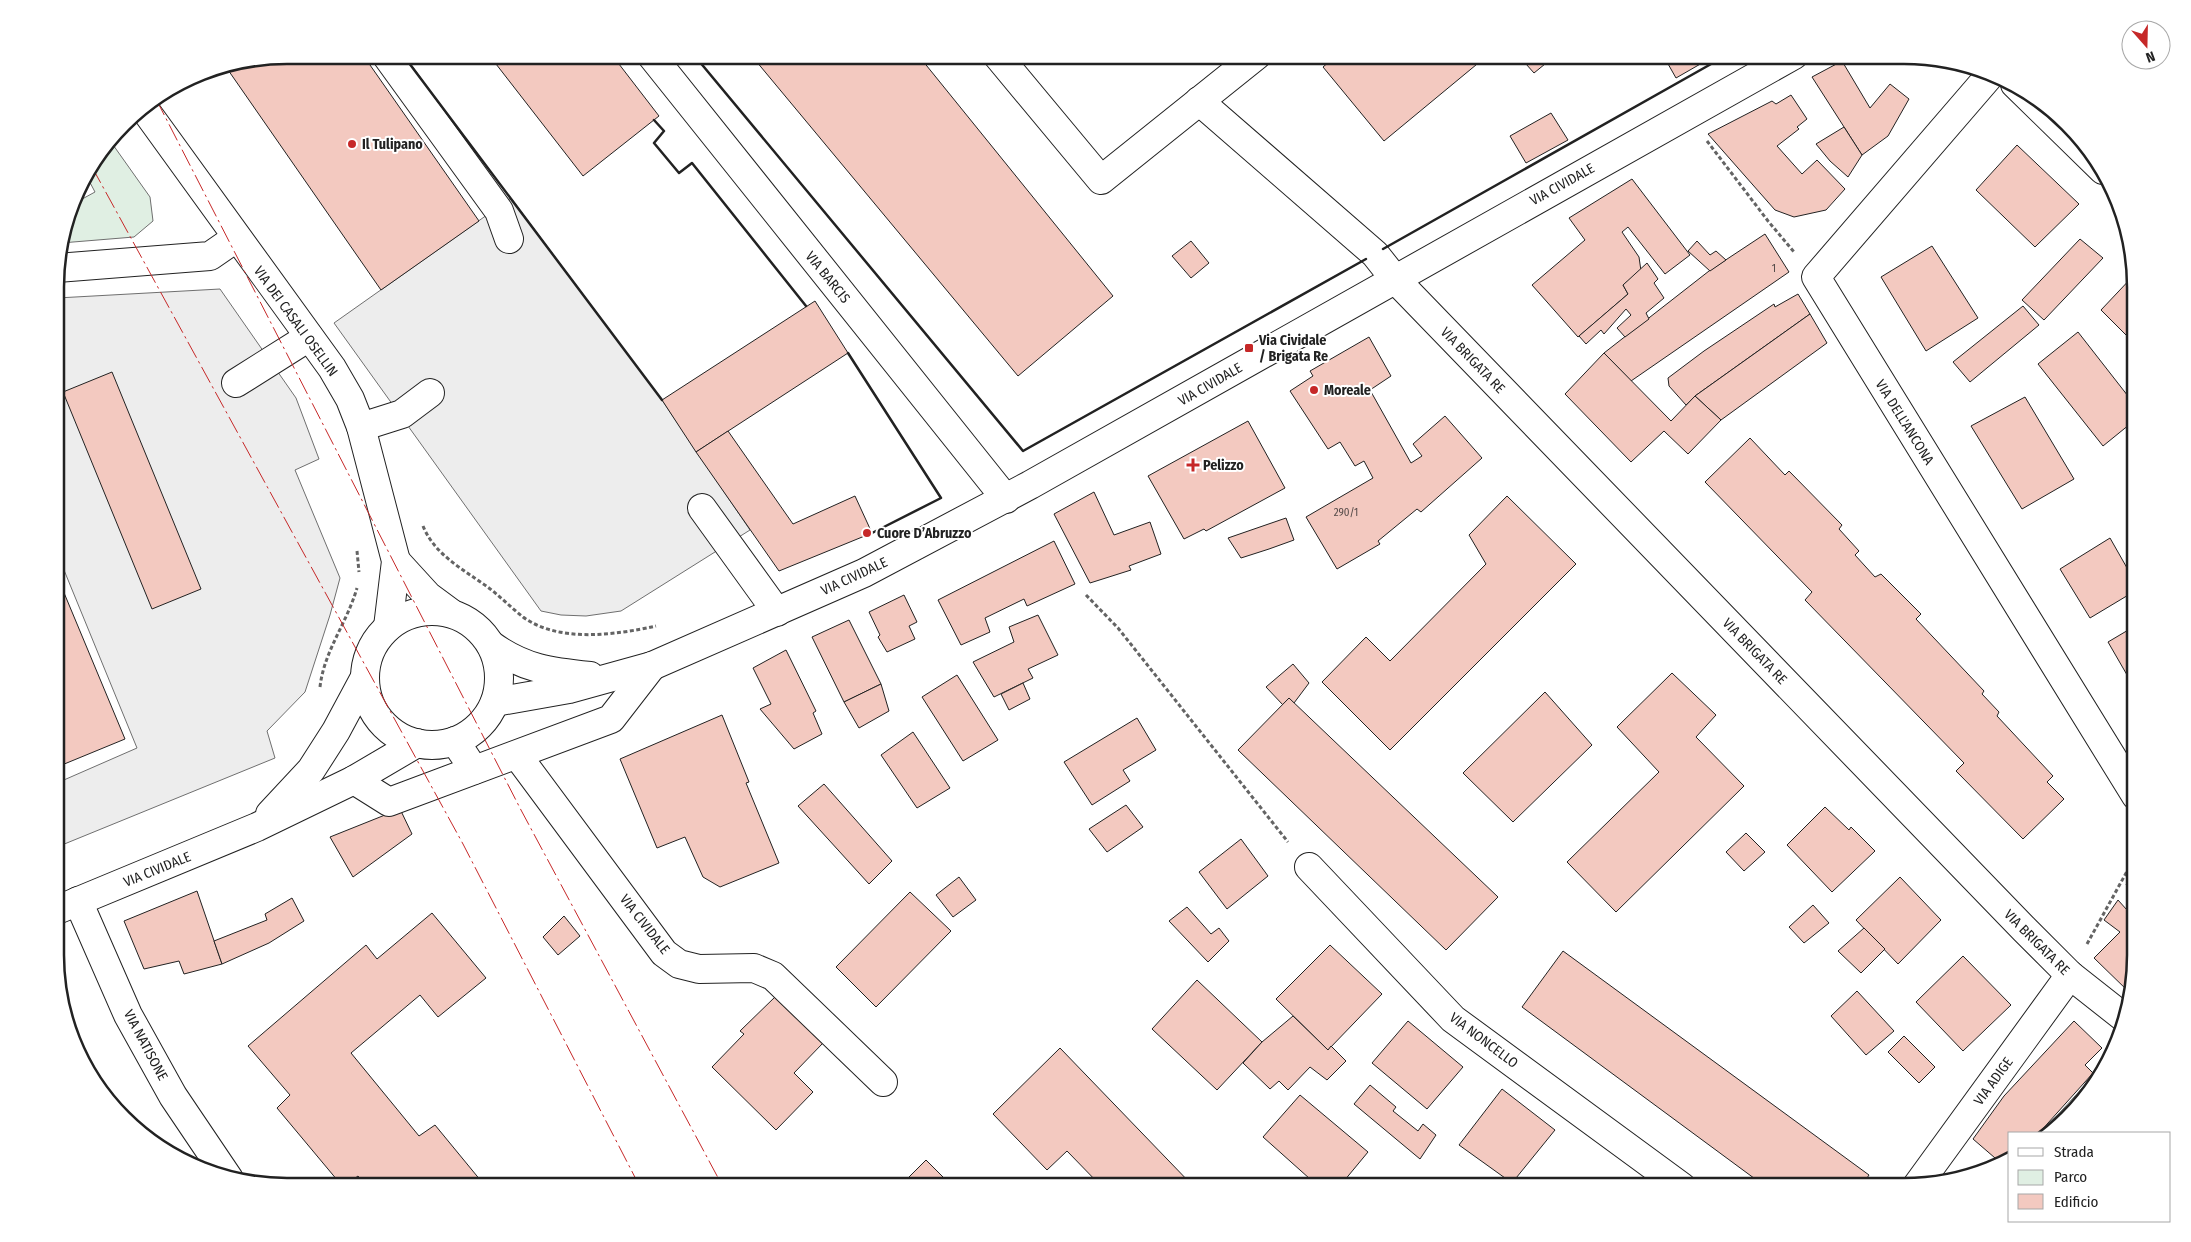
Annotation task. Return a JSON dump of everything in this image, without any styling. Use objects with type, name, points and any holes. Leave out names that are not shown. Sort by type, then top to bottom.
[{"type":"street","points":[[393,64],[499,211],[509,238]]},
{"type":"street","name":"VIA BARCIS","points":[[658,64],[1006,499]]},
{"type":"street","points":[[1004,64],[1101,180],[1246,64]]},
{"type":"street","name":"VIA CIVIDALE","points":[[495,702],[569,689],[652,666],[864,572],[1006,499],[1394,278],[1778,64]]},
{"type":"street","points":[[1816,277],[1985,79]]},
{"type":"street","name":"VIA BRIGATA RE","points":[[1199,101],[1375,254],[1394,278],[2070,975],[2120,1014]]},
{"type":"street","name":"VIA DEI CASALI OSELLIN","points":[[147,113],[332,368],[350,399],[361,427],[396,561],[388,627]]},
{"type":"street","points":[[2050,118],[2070,137]]},
{"type":"street","points":[[65,267],[210,256],[236,238]]},
{"type":"street","name":"VIA DELL'ANCONA","points":[[1816,277],[2127,781]]},
{"type":"street","points":[[236,384],[309,337]]},
{"type":"street","points":[[361,427],[402,414],[430,393]]},
{"type":"street","points":[[702,508],[777,612]]},
{"type":"street","name":"VIA DEI CASALI OSELLIN","points":[[396,561],[428,596],[451,613]]},
{"type":"street","name":"VIA CIVIDALE","points":[[491,645],[498,663],[499,683],[495,702],[485,719],[472,732],[455,741],[436,744],[417,743],[400,737],[385,726],[374,712],[367,695],[365,677],[368,658],[376,641],[388,627],[407,615],[429,610],[451,613],[467,620],[480,631],[491,645],[512,660],[554,672],[609,678]]},
{"type":"street","points":[[354,780],[389,802],[517,755],[610,719],[652,666]]},
{"type":"street","name":"VIA CIVIDALE","points":[[257,827],[311,770],[336,731],[365,677]]},
{"type":"street","points":[[455,741],[474,770]]},
{"type":"street","name":"VIA CIVIDALE","points":[[68,906],[257,827],[354,780],[417,743]]},
{"type":"street","name":"VIA CIVIDALE","points":[[517,755],[664,953],[679,964],[699,970],[754,968],[773,976],[883,1082]]},
{"type":"street","name":"VIA NONCELLO","points":[[1308,867],[1453,1019],[1670,1178]]},
{"type":"street","name":"VIA NATISONE","points":[[68,906],[173,1096],[221,1168]]},
{"type":"street","name":"VIA ADIGE","points":[[1922,1178],[2070,975]]},
{"type":"path","points":[[1686,114],[1768,221],[1816,277]]},
{"type":"path","points":[[421,519],[430,540],[456,566],[493,591],[524,618],[543,627],[567,634],[598,634],[661,625]]},
{"type":"path","points":[[357,549],[358,579]]},
{"type":"path","points":[[320,690],[326,657],[346,618],[358,586]]},
{"type":"path","points":[[1086,595],[1118,628],[1308,867]]},
{"type":"path","points":[[2083,950],[2127,870]]},
{"type":"green space","points":[[114,146],[150,197],[153,221],[134,237],[68,242],[82,199],[95,192],[90,182],[101,163]]},
{"type":"green space","points":[[2087,1082],[2062,1113],[2048,1126]]},
{"type":"shaded area","points":[[511,198],[662,400],[750,530],[621,611],[586,616],[561,615],[541,611],[334,323]]},
{"type":"shaded area","points":[[220,289],[296,398],[319,459],[295,470],[340,578],[305,692],[267,731],[275,758],[64,844],[64,780],[137,748],[64,570],[64,298]]},
{"type":"building","name":"Il Tulipano","points":[[272,64],[369,64],[479,221],[381,290],[229,71]]},
{"type":"building","points":[[496,64],[619,64],[659,116],[583,176]]},
{"type":"building","points":[[758,64],[925,64],[1113,296],[1018,376]]},
{"type":"building","points":[[1326,64],[1477,64],[1384,141],[1323,67]]},
{"type":"building","points":[[1526,64],[1545,64],[1534,73]]},
{"type":"building","points":[[1668,64],[1700,64],[1676,78]]},
{"type":"building","points":[[1836,64],[1844,64],[1870,108],[1890,84],[1909,99],[1888,136],[1862,155],[1812,77]]},
{"type":"building","points":[[1791,95],[1807,119],[1797,127],[1799,129],[1777,146],[1802,174],[1817,160],[1845,189],[1826,210],[1794,217],[1775,210],[1708,134],[1772,101],[1776,104]]},
{"type":"building","points":[[1551,113],[1568,140],[1526,163],[1510,136]]},
{"type":"building","points":[[1844,127],[1862,155],[1848,177],[1830,161],[1816,144]]},
{"type":"building","points":[[2017,145],[2079,204],[2035,247],[1976,190]]},
{"type":"building","points":[[1632,179],[1690,255],[1665,274],[1628,227],[1622,232],[1639,257],[1641,271],[1623,285],[1628,294],[1578,337],[1532,285],[1585,240],[1569,218]]},
{"type":"building","points":[[1765,234],[1789,272],[1631,381],[1604,353],[1709,271]]},
{"type":"building","points":[[2080,239],[2103,258],[2044,320],[2022,300]]},
{"type":"building","points":[[1191,241],[1209,263],[1191,278],[1172,256]]},
{"type":"building","points":[[1697,241],[1710,255],[1716,251],[1726,260],[1710,271],[1688,251]]},
{"type":"building","points":[[1932,246],[1978,318],[1926,351],[1881,277]]},
{"type":"building","points":[[1647,263],[1658,279],[1654,283],[1664,298],[1646,313],[1649,319],[1625,337],[1617,328],[1631,315],[1626,309],[1604,334],[1601,330],[1586,344],[1579,336],[1628,294],[1623,285]]},
{"type":"building","points":[[2127,282],[2127,336],[2101,310]]},
{"type":"building","points":[[1798,294],[1810,314],[1695,396],[1686,405],[1669,386],[1668,378],[1704,351],[1774,304],[1775,307]]},
{"type":"building","points":[[815,301],[848,353],[696,452],[662,400]]},
{"type":"building","points":[[2023,306],[2039,325],[1970,382],[1953,362]]},
{"type":"building","points":[[1810,314],[1827,343],[1721,420],[1695,396]]},
{"type":"building","points":[[2078,332],[2127,395],[2127,426],[2103,446],[2038,364]]},
{"type":"building","points":[[1369,337],[1391,376],[1370,390],[1411,463],[1422,456],[1413,444],[1445,416],[1482,458],[1421,512],[1417,509],[1378,541],[1380,544],[1337,569],[1306,517],[1373,478],[1364,461],[1355,466],[1340,442],[1328,449],[1290,391],[1313,376],[1310,371]]},
{"type":"building","points":[[1604,353],[1671,421],[1695,396],[1721,420],[1688,454],[1664,431],[1631,462],[1565,394]]},
{"type":"building","points":[[112,372],[201,589],[152,609],[64,392]]},
{"type":"building","points":[[2025,397],[2074,479],[2022,509],[1971,426]]},
{"type":"building","points":[[1248,421],[1285,488],[1206,531],[1204,529],[1184,539],[1148,476]]},
{"type":"building","points":[[728,431],[793,524],[855,496],[872,533],[779,571],[696,452]]},
{"type":"building","points":[[1750,438],[1785,475],[1789,471],[1842,525],[1839,529],[1859,551],[1855,555],[1875,577],[1881,574],[1921,614],[1916,619],[1984,691],[1982,694],[1999,712],[1997,716],[2053,776],[2047,782],[2064,799],[2023,839],[1956,771],[1964,763],[1805,600],[1812,592],[1705,482]]},
{"type":"building","points":[[1094,492],[1114,535],[1150,522],[1161,554],[1129,566],[1131,570],[1090,583],[1054,514]]},
{"type":"building","points":[[1507,496],[1576,564],[1390,750],[1322,682],[1366,637],[1390,661],[1486,564],[1469,535]]},
{"type":"building","points":[[1286,518],[1294,540],[1269,549],[1241,558],[1228,538]]},
{"type":"building","points":[[2110,538],[2127,568],[2127,596],[2090,618],[2060,569]]},
{"type":"building","points":[[1054,541],[1075,584],[1027,606],[1024,599],[985,618],[990,632],[961,645],[938,600]]},
{"type":"building","points":[[64,593],[125,739],[64,764]]},
{"type":"building","points":[[904,595],[917,622],[909,626],[915,639],[887,652],[878,637],[880,635],[869,612]]},
{"type":"building","points":[[1038,615],[1058,655],[1028,669],[1033,678],[994,697],[973,662],[1014,642],[1009,627]]},
{"type":"building","points":[[849,620],[881,684],[844,702],[812,637]]},
{"type":"building","points":[[2127,631],[2127,675],[2108,642]]},
{"type":"building","points":[[786,650],[816,711],[813,713],[822,734],[794,749],[760,709],[771,704],[753,668]]},
{"type":"building","points":[[1293,664],[1309,683],[1294,703],[1289,698],[1283,705],[1266,687]]},
{"type":"building","points":[[1672,673],[1716,715],[1696,737],[1744,786],[1616,912],[1567,862],[1659,772],[1617,727]]},
{"type":"building","points":[[957,675],[998,740],[963,761],[922,697]]},
{"type":"building","points":[[1023,683],[1030,699],[1009,710],[1001,694]]},
{"type":"building","points":[[881,684],[889,711],[859,728],[844,702]]},
{"type":"building","points":[[1545,692],[1592,745],[1513,822],[1463,773]]},
{"type":"building","points":[[1289,698],[1498,897],[1446,950],[1238,750]]},
{"type":"building","points":[[722,715],[749,782],[746,783],[779,863],[720,887],[703,877],[685,837],[657,848],[620,759]]},
{"type":"building","points":[[1137,718],[1156,750],[1123,770],[1130,781],[1092,805],[1064,762]]},
{"type":"building","points":[[913,732],[950,788],[917,808],[881,755]]},
{"type":"building","points":[[824,784],[892,861],[869,884],[798,806]]},
{"type":"building","points":[[1126,805],[1143,827],[1107,852],[1089,829]]},
{"type":"building","points":[[1825,807],[1849,830],[1851,827],[1875,851],[1832,892],[1787,845]]},
{"type":"building","points":[[400,809],[412,834],[353,877],[330,837]]},
{"type":"building","points":[[1746,833],[1765,852],[1744,871],[1726,852]]},
{"type":"building","points":[[1241,839],[1268,876],[1227,909],[1199,872]]},
{"type":"building","points":[[959,877],[976,900],[953,917],[936,895]]},
{"type":"building","points":[[1900,877],[1941,920],[1898,964],[1856,920]]},
{"type":"building","points":[[197,891],[222,964],[184,974],[179,961],[144,969],[124,921]]},
{"type":"building","points":[[910,892],[951,931],[876,1007],[836,967]]},
{"type":"building","points":[[292,898],[304,921],[269,943],[222,964],[214,941],[267,920],[265,914]]},
{"type":"building","points":[[2118,900],[2127,910],[2127,970],[2125,988],[2094,958],[2120,932],[2104,920]]},
{"type":"building","points":[[1813,905],[1829,923],[1804,943],[1789,927]]},
{"type":"building","points":[[1187,907],[1211,934],[1219,928],[1229,941],[1208,962],[1169,921]]},
{"type":"building","points":[[432,913],[486,978],[438,1017],[420,995],[351,1053],[419,1136],[435,1125],[479,1178],[360,1178],[358,1176],[355,1178],[335,1178],[277,1108],[290,1095],[248,1046],[366,945],[377,959]]},
{"type":"building","points":[[564,916],[580,936],[558,955],[543,937]]},
{"type":"building","points":[[1864,928],[1885,949],[1861,973],[1838,951]]},
{"type":"building","points":[[1330,945],[1382,994],[1328,1050],[1276,999]]},
{"type":"building","points":[[1563,951],[1869,1175],[1867,1178],[1754,1178],[1522,1007]]},
{"type":"building","points":[[1963,956],[2011,1005],[1963,1051],[1916,1002]]},
{"type":"building","points":[[1197,980],[1262,1042],[1217,1090],[1152,1029]]},
{"type":"building","points":[[1857,991],[1894,1031],[1866,1055],[1831,1016]]},
{"type":"building","points":[[776,996],[823,1043],[794,1073],[813,1092],[776,1130],[712,1067],[744,1034],[740,1031]]},
{"type":"building","points":[[1293,1016],[1328,1050],[1331,1046],[1346,1061],[1327,1080],[1310,1067],[1288,1090],[1279,1081],[1270,1089],[1243,1063],[1262,1042]]},
{"type":"building","points":[[1408,1021],[1463,1067],[1427,1109],[1372,1063]]},
{"type":"building","points":[[2074,1021],[2102,1048],[2085,1065],[2093,1073],[2040,1132],[2008,1132],[2008,1152],[1996,1158],[1973,1139],[2004,1096]]},
{"type":"building","points":[[1904,1036],[1935,1067],[1919,1083],[1888,1052]]},
{"type":"building","points":[[1060,1048],[1185,1178],[1093,1178],[1067,1151],[1047,1170],[993,1114]]},
{"type":"building","points":[[1370,1085],[1396,1107],[1393,1111],[1418,1131],[1423,1124],[1436,1135],[1420,1159],[1354,1104]]},
{"type":"building","points":[[1502,1089],[1555,1130],[1516,1178],[1505,1178],[1459,1145]]},
{"type":"building","points":[[1300,1095],[1368,1152],[1346,1178],[1309,1178],[1263,1137]]},
{"type":"building","points":[[926,1160],[944,1178],[908,1178]]},
{"type":"wall","points":[[410,64],[662,400]]},
{"type":"wall","points":[[701,64],[1023,451],[1366,259]]},
{"type":"wall","points":[[1383,249],[1711,64]]},
{"type":"wall","points":[[654,120],[664,131],[654,143],[679,173],[692,163],[806,306]]},
{"type":"wall","points":[[848,353],[941,498],[872,533]]},
{"type":"power","points":[[159,104],[521,810],[718,1178]]},
{"type":"power","points":[[95,173],[463,844],[635,1178]]},
{"type":"place","name":"Il Tulipano","points":[[352,144]]},
{"type":"place","name":"Via Cividale / Brigata Re","points":[[1249,348]]},
{"type":"place","name":"Moreale","points":[[1314,390]]},
{"type":"place","name":"Pelizzo","points":[[1193,465]]},
{"type":"place","name":"Cuore D’Abruzzo","points":[[867,533]]}]
